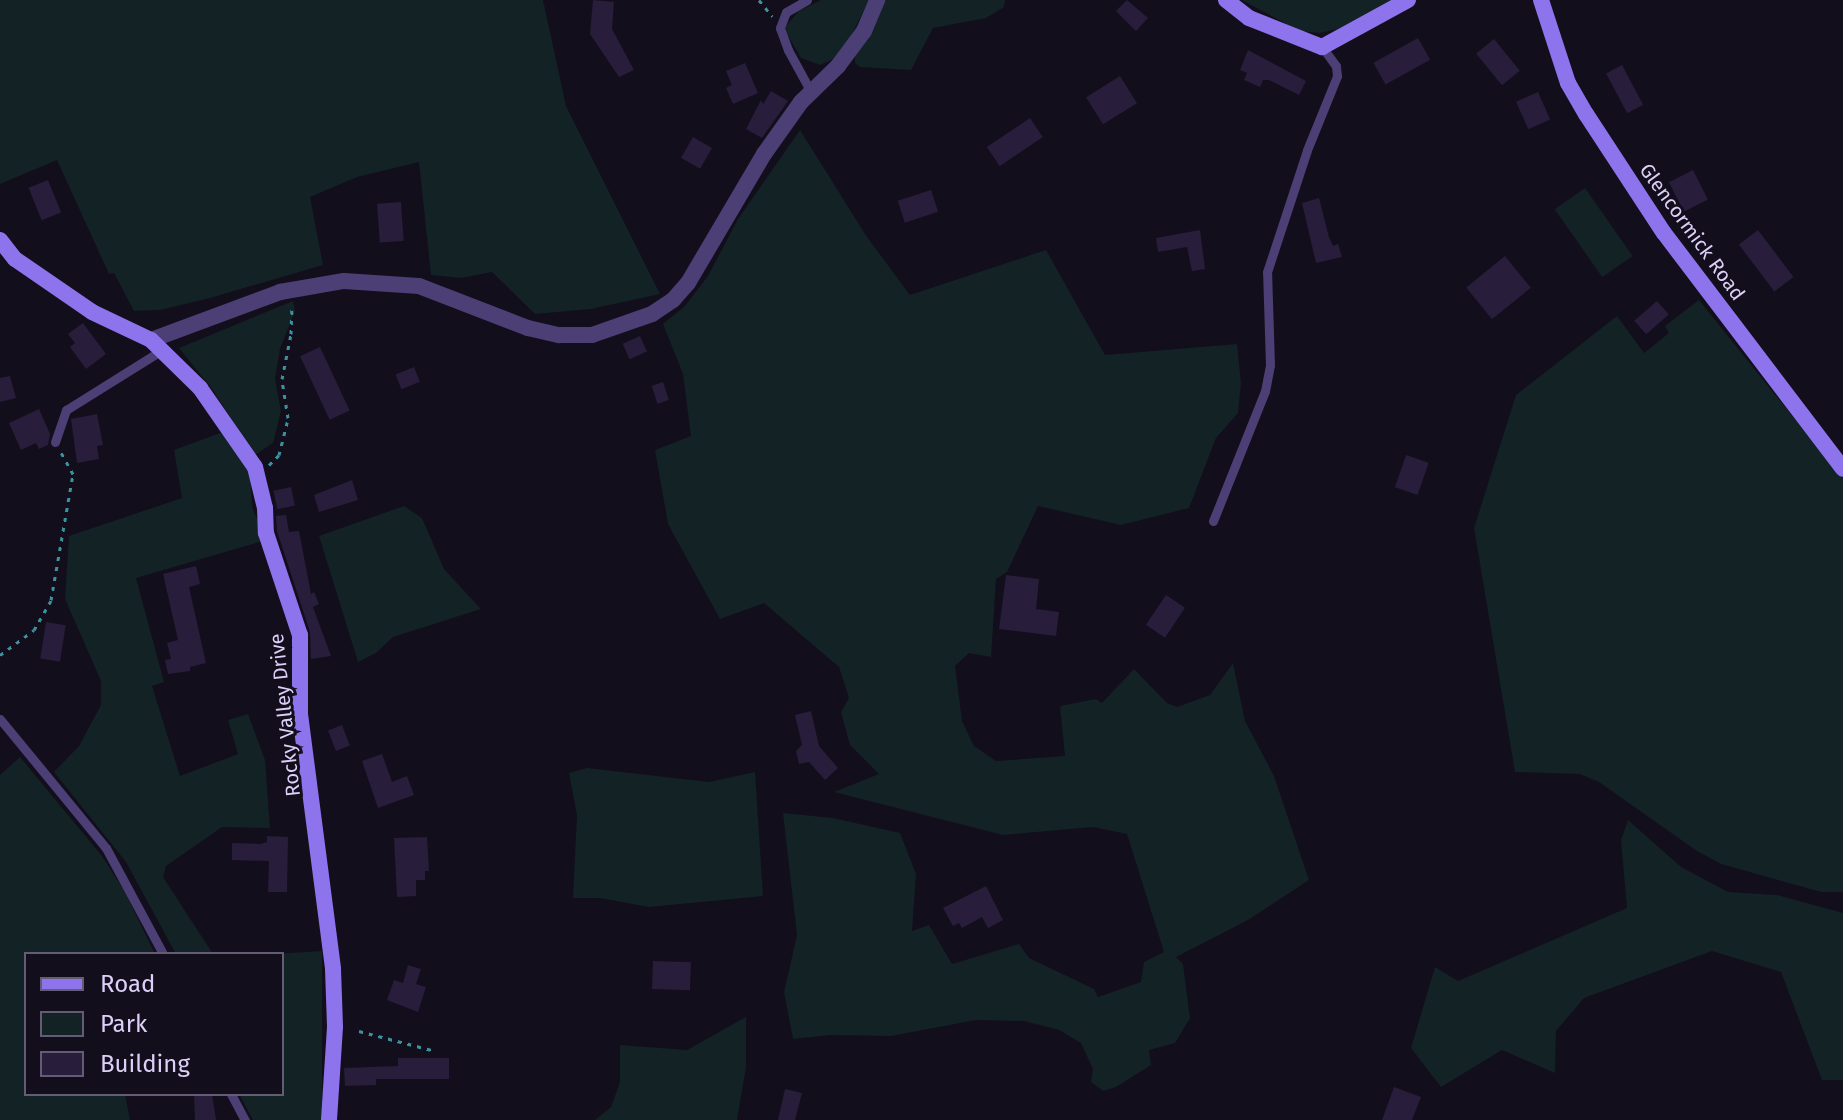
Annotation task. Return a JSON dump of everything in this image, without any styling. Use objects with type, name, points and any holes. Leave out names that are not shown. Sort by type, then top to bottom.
[{"type":"street","points":[[157,345],[285,291],[344,281],[407,285],[450,296],[528,328],[559,335],[592,335],[622,327],[673,300],[688,283],[757,164],[811,92],[838,66],[864,31],[877,0]]},
{"type":"street","points":[[1226,0],[1249,18],[1322,47],[1408,0]]},
{"type":"street","name":"Glencormick Road","points":[[1541,0],[1568,83],[1586,114],[1664,233],[1843,469]]},
{"type":"street","name":"Rocky Valley Drive","points":[[0,240],[15,259],[92,312],[157,345],[200,388],[258,476],[266,533],[300,635],[300,714],[333,969],[335,1027],[329,1120]]},
{"type":"lane","points":[[807,0],[781,18],[788,50],[811,92]]},
{"type":"lane","points":[[1213,521],[1265,391],[1270,365],[1267,272],[1307,150],[1337,76],[1336,66],[1322,47]]},
{"type":"lane","points":[[55,442],[66,410],[157,345]]},
{"type":"lane","points":[[0,719],[106,848],[162,952]]},
{"type":"lane","points":[[232,1096],[245,1120]]},
{"type":"path","points":[[759,0],[773,16],[781,18]]},
{"type":"path","points":[[258,476],[279,455],[288,418],[282,379],[293,311],[285,291]]},
{"type":"path","points":[[0,655],[34,630],[51,600],[73,474],[55,442]]},
{"type":"path","points":[[359,1031],[435,1051]]},
{"type":"green space","points":[[0,0],[543,0],[566,106],[660,294],[591,309],[535,314],[492,272],[461,278],[431,275],[419,162],[357,177],[310,197],[323,265],[210,298],[160,310],[134,311],[114,273],[109,274],[57,160],[0,184]]},
{"type":"green space","points":[[821,0],[869,0],[850,38],[834,59],[820,65],[801,58],[786,32],[786,26],[799,11]]},
{"type":"green space","points":[[885,0],[1005,0],[1004,7],[986,18],[933,28],[911,70],[860,67],[855,63],[855,55]]},
{"type":"green space","points":[[1242,0],[1392,0],[1338,29],[1319,33],[1299,31]]},
{"type":"green space","points":[[800,130],[867,237],[910,295],[1046,250],[1105,355],[1237,344],[1241,383],[1238,413],[1216,438],[1189,508],[1121,525],[1038,506],[1007,572],[996,579],[991,657],[969,653],[955,666],[962,721],[974,746],[996,761],[1065,756],[1060,706],[1096,699],[1102,703],[1134,669],[1167,703],[1177,707],[1210,695],[1233,663],[1245,721],[1274,776],[1309,880],[1248,920],[1176,957],[1183,964],[1190,1018],[1175,1043],[1149,1050],[1151,1065],[1116,1087],[1103,1091],[1091,1082],[1093,1069],[1081,1043],[1059,1030],[1024,1021],[976,1020],[891,1036],[831,1035],[793,1039],[784,992],[797,935],[783,813],[833,818],[900,833],[916,874],[912,931],[929,925],[952,964],[1019,944],[1029,958],[1094,989],[1098,997],[1141,982],[1144,962],[1164,952],[1127,834],[1093,827],[1003,835],[834,792],[879,774],[850,745],[841,712],[849,698],[839,667],[764,603],[720,619],[668,524],[655,450],[691,436],[683,374],[663,324],[685,306],[708,276],[738,219]]},
{"type":"green space","points":[[1585,188],[1633,256],[1602,277],[1555,209]]},
{"type":"green space","points":[[1699,300],[1843,479],[1843,892],[1821,892],[1721,864],[1697,851],[1599,782],[1580,774],[1515,772],[1474,528],[1516,395],[1617,316],[1644,353],[1669,333],[1665,326]]},
{"type":"green space","points":[[293,301],[295,311],[280,349],[275,379],[281,411],[273,443],[255,455],[212,389],[179,348]]},
{"type":"green space","points":[[223,432],[250,470],[252,507],[266,540],[136,578],[164,682],[152,686],[180,776],[238,754],[228,720],[248,714],[265,760],[270,828],[222,827],[166,866],[163,877],[212,952],[175,952],[126,862],[54,772],[79,746],[101,705],[101,681],[65,599],[69,536],[182,498],[174,450]]},
{"type":"green space","points":[[404,506],[422,518],[444,569],[481,609],[393,637],[376,653],[358,662],[319,536]]},
{"type":"green space","points":[[20,757],[102,856],[125,892],[154,952],[24,952],[24,1096],[125,1096],[130,1120],[0,1120],[0,775]]},
{"type":"green space","points":[[587,768],[709,782],[755,772],[763,896],[649,907],[600,898],[573,898],[577,815],[569,773]]},
{"type":"green space","points":[[1628,820],[1681,867],[1728,892],[1777,895],[1843,913],[1843,1080],[1822,1080],[1781,972],[1712,951],[1584,998],[1556,1031],[1555,1073],[1502,1050],[1441,1087],[1411,1048],[1435,967],[1458,981],[1627,908],[1621,840]]},
{"type":"green space","points":[[322,951],[322,1120],[253,1120],[240,1096],[284,1096],[284,953]]},
{"type":"green space","points":[[746,1017],[746,1067],[737,1120],[595,1120],[611,1107],[620,1082],[620,1045],[687,1050]]},
{"type":"building","points":[[593,0],[614,2],[612,29],[634,70],[619,77],[590,34]]},
{"type":"building","points":[[1127,0],[1148,18],[1136,31],[1116,11]]},
{"type":"building","points":[[1418,38],[1430,60],[1386,85],[1373,63]]},
{"type":"building","points":[[1494,39],[1520,71],[1502,85],[1476,53]]},
{"type":"building","points":[[1248,50],[1306,81],[1299,95],[1269,80],[1263,80],[1260,87],[1244,80],[1247,73],[1240,70]]},
{"type":"building","points":[[745,63],[758,93],[733,104],[726,88],[732,85],[726,71]]},
{"type":"building","points":[[1622,65],[1643,105],[1627,113],[1606,73]]},
{"type":"building","points":[[1120,76],[1137,103],[1103,124],[1086,97]]},
{"type":"building","points":[[771,91],[788,101],[762,138],[746,129],[761,100],[763,104]]},
{"type":"building","points":[[1538,92],[1550,119],[1528,129],[1516,102]]},
{"type":"building","points":[[1030,118],[1043,137],[1000,166],[987,147]]},
{"type":"building","points":[[693,137],[712,148],[700,169],[681,158]]},
{"type":"building","points":[[1693,170],[1708,199],[1684,212],[1669,182]]},
{"type":"building","points":[[48,180],[61,212],[42,220],[29,188]]},
{"type":"building","points":[[931,190],[938,212],[905,223],[898,201]]},
{"type":"building","points":[[1319,198],[1329,237],[1333,246],[1338,244],[1342,257],[1316,263],[1302,203]]},
{"type":"building","points":[[401,202],[404,241],[380,243],[377,204]]},
{"type":"building","points":[[1200,230],[1205,269],[1192,271],[1187,247],[1158,252],[1156,238]]},
{"type":"building","points":[[1758,230],[1794,277],[1774,292],[1739,244]]},
{"type":"building","points":[[1505,256],[1531,288],[1492,319],[1466,287]]},
{"type":"building","points":[[1657,301],[1669,315],[1646,334],[1634,321]]},
{"type":"building","points":[[83,323],[106,354],[86,369],[70,347],[75,343],[68,334]]},
{"type":"building","points":[[640,336],[647,352],[630,359],[623,344]]},
{"type":"building","points":[[320,347],[350,410],[330,420],[300,356]]},
{"type":"building","points":[[414,367],[420,382],[401,389],[395,374]]},
{"type":"building","points":[[10,376],[16,398],[0,402],[0,378]]},
{"type":"building","points":[[663,382],[669,400],[657,404],[652,386]]},
{"type":"building","points":[[39,409],[50,434],[48,445],[39,449],[36,443],[21,450],[9,423]]},
{"type":"building","points":[[97,414],[103,445],[97,446],[99,459],[77,463],[71,419]]},
{"type":"building","points":[[1406,455],[1429,463],[1418,495],[1395,487]]},
{"type":"building","points":[[352,480],[358,500],[319,512],[314,495]]},
{"type":"building","points":[[291,487],[295,506],[277,509],[273,491]]},
{"type":"building","points":[[286,515],[289,532],[299,531],[311,594],[314,592],[319,604],[313,607],[331,656],[311,659],[310,632],[277,531],[276,516]]},
{"type":"building","points":[[196,566],[200,584],[189,587],[206,663],[190,667],[190,671],[168,674],[165,660],[171,659],[167,643],[178,640],[163,574]]},
{"type":"building","points":[[1006,575],[1039,579],[1036,609],[1059,612],[1056,636],[999,629]]},
{"type":"building","points":[[1166,595],[1185,608],[1165,638],[1146,625]]},
{"type":"building","points":[[46,622],[66,625],[60,662],[40,659]]},
{"type":"building","points":[[811,711],[819,746],[838,768],[825,780],[809,762],[799,764],[796,751],[802,745],[795,715]]},
{"type":"building","points":[[342,725],[350,746],[336,751],[328,730]]},
{"type":"building","points":[[382,754],[392,782],[407,776],[414,795],[378,808],[362,761]]},
{"type":"building","points":[[267,836],[288,837],[287,892],[268,892],[269,861],[232,860],[232,843],[260,844],[267,842]]},
{"type":"building","points":[[427,837],[429,871],[425,871],[425,880],[416,880],[416,896],[397,897],[394,838]]},
{"type":"building","points":[[986,886],[1003,920],[988,928],[982,917],[962,928],[959,923],[953,926],[943,908]]},
{"type":"building","points":[[653,961],[691,962],[690,990],[652,989]]},
{"type":"building","points":[[408,965],[421,969],[416,984],[426,987],[418,1012],[387,1000],[394,980],[403,983]]},
{"type":"building","points":[[398,1058],[449,1058],[449,1079],[376,1079],[376,1085],[345,1086],[344,1068],[398,1066]]},
{"type":"building","points":[[1394,1087],[1421,1097],[1412,1120],[1382,1120]]},
{"type":"building","points":[[785,1089],[802,1093],[795,1120],[778,1120]]},
{"type":"building","points":[[194,1096],[212,1096],[216,1120],[195,1120]]}]
